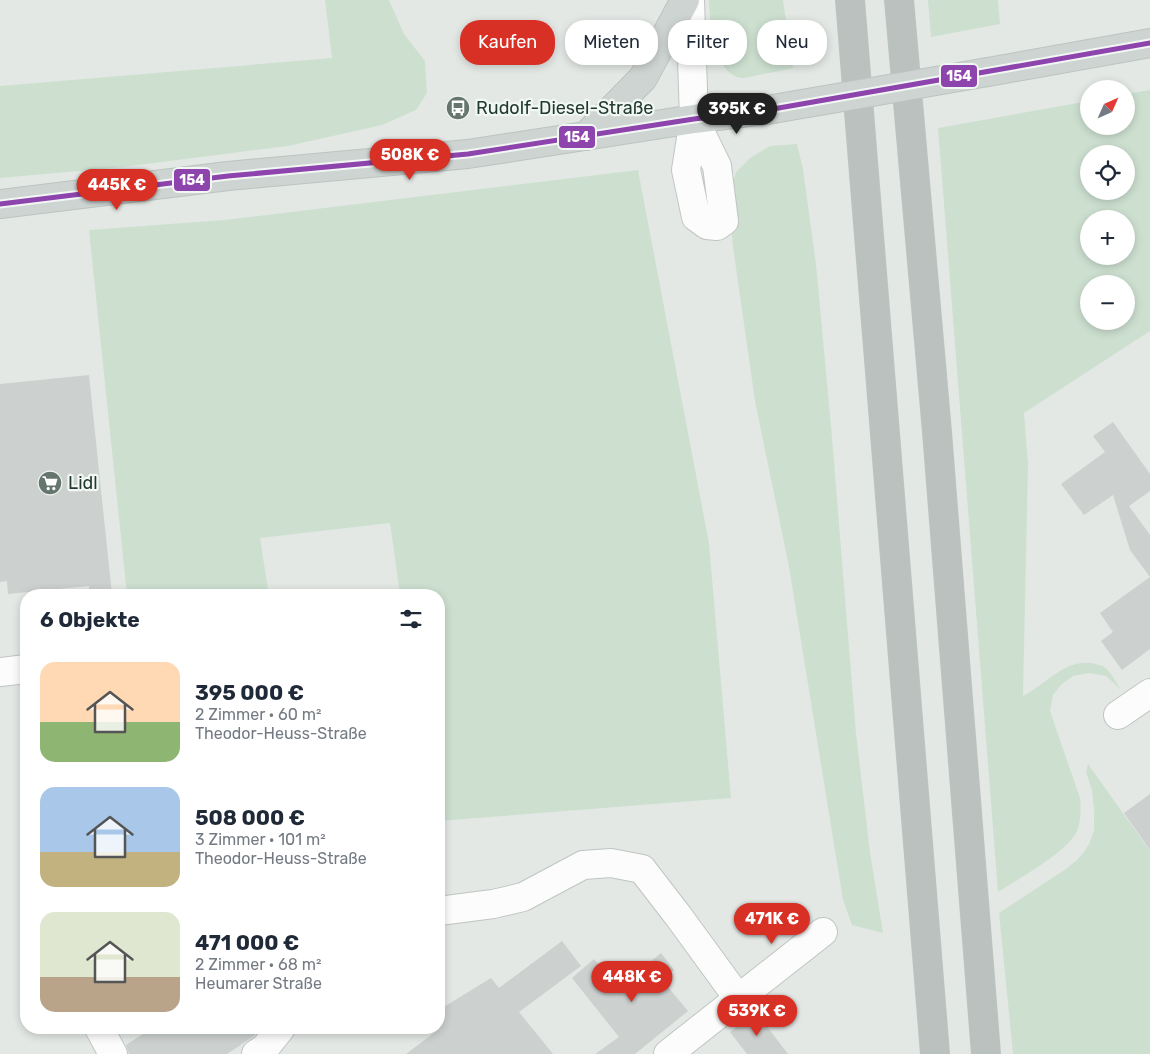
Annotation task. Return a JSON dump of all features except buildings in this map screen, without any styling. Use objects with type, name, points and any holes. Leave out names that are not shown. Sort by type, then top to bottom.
[{"type":"highway","points":[[848,0],[852,30],[935,1054]]},
{"type":"highway","points":[[899,0],[937,432],[986,1054]]},
{"type":"main road","points":[[586,136],[643,78],[685,0]]},
{"type":"main road","points":[[0,204],[228,176],[468,154],[694,119],[773,109],[1150,43]]},
{"type":"street","points":[[690,0],[694,119]]},
{"type":"street","points":[[0,672],[20,670]]},
{"type":"street","points":[[1118,715],[1150,692]]},
{"type":"street","points":[[445,910],[493,904],[523,897],[583,865],[611,863],[642,869],[680,916],[738,998]]},
{"type":"street","points":[[668,1054],[823,932]]},
{"type":"street","points":[[102,1034],[113,1054]]},
{"type":"street","points":[[256,1054],[265,1048],[276,1034]]},
{"type":"green space","points":[[325,0],[389,0],[404,34],[425,61],[427,93],[416,110],[382,125],[288,146],[123,167],[0,178],[0,86],[332,58]]},
{"type":"green space","points":[[709,0],[783,0],[786,20],[757,20],[757,65],[793,65],[793,68],[744,78],[732,74],[724,65],[747,65],[747,20],[711,20]]},
{"type":"green space","points":[[928,0],[998,0],[1000,24],[931,37]]},
{"type":"green space","points":[[1150,90],[1150,331],[1024,413],[1028,464],[1023,696],[1063,669],[1081,663],[1101,665],[1106,668],[1121,690],[1106,676],[1089,673],[1073,676],[1062,684],[1053,695],[1050,711],[1080,798],[1078,829],[1065,846],[1054,855],[998,892],[938,128],[1080,103],[1080,135],[1135,135],[1135,92]]},
{"type":"green space","points":[[797,144],[803,169],[816,264],[856,733],[870,852],[883,933],[852,925],[843,900],[789,567],[755,401],[733,247],[729,198],[736,172],[750,158],[770,146]]},
{"type":"green space","points":[[638,170],[709,543],[731,798],[445,821],[445,589],[399,589],[390,523],[260,538],[268,589],[126,589],[89,230],[224,220]]},
{"type":"green space","points":[[1088,764],[1150,851],[1150,1054],[1013,1054],[999,913],[1066,869],[1077,860],[1089,844],[1094,830],[1094,810],[1092,790],[1086,772]]},
{"type":"transit line","name":"154","points":[[0,204],[228,176],[468,154],[694,119],[773,109],[1150,43]]},
{"type":"place","name":"Rudolf-Diesel-Straße","points":[[458,108]]},
{"type":"place","name":"Lidl","points":[[50,483]]}]
